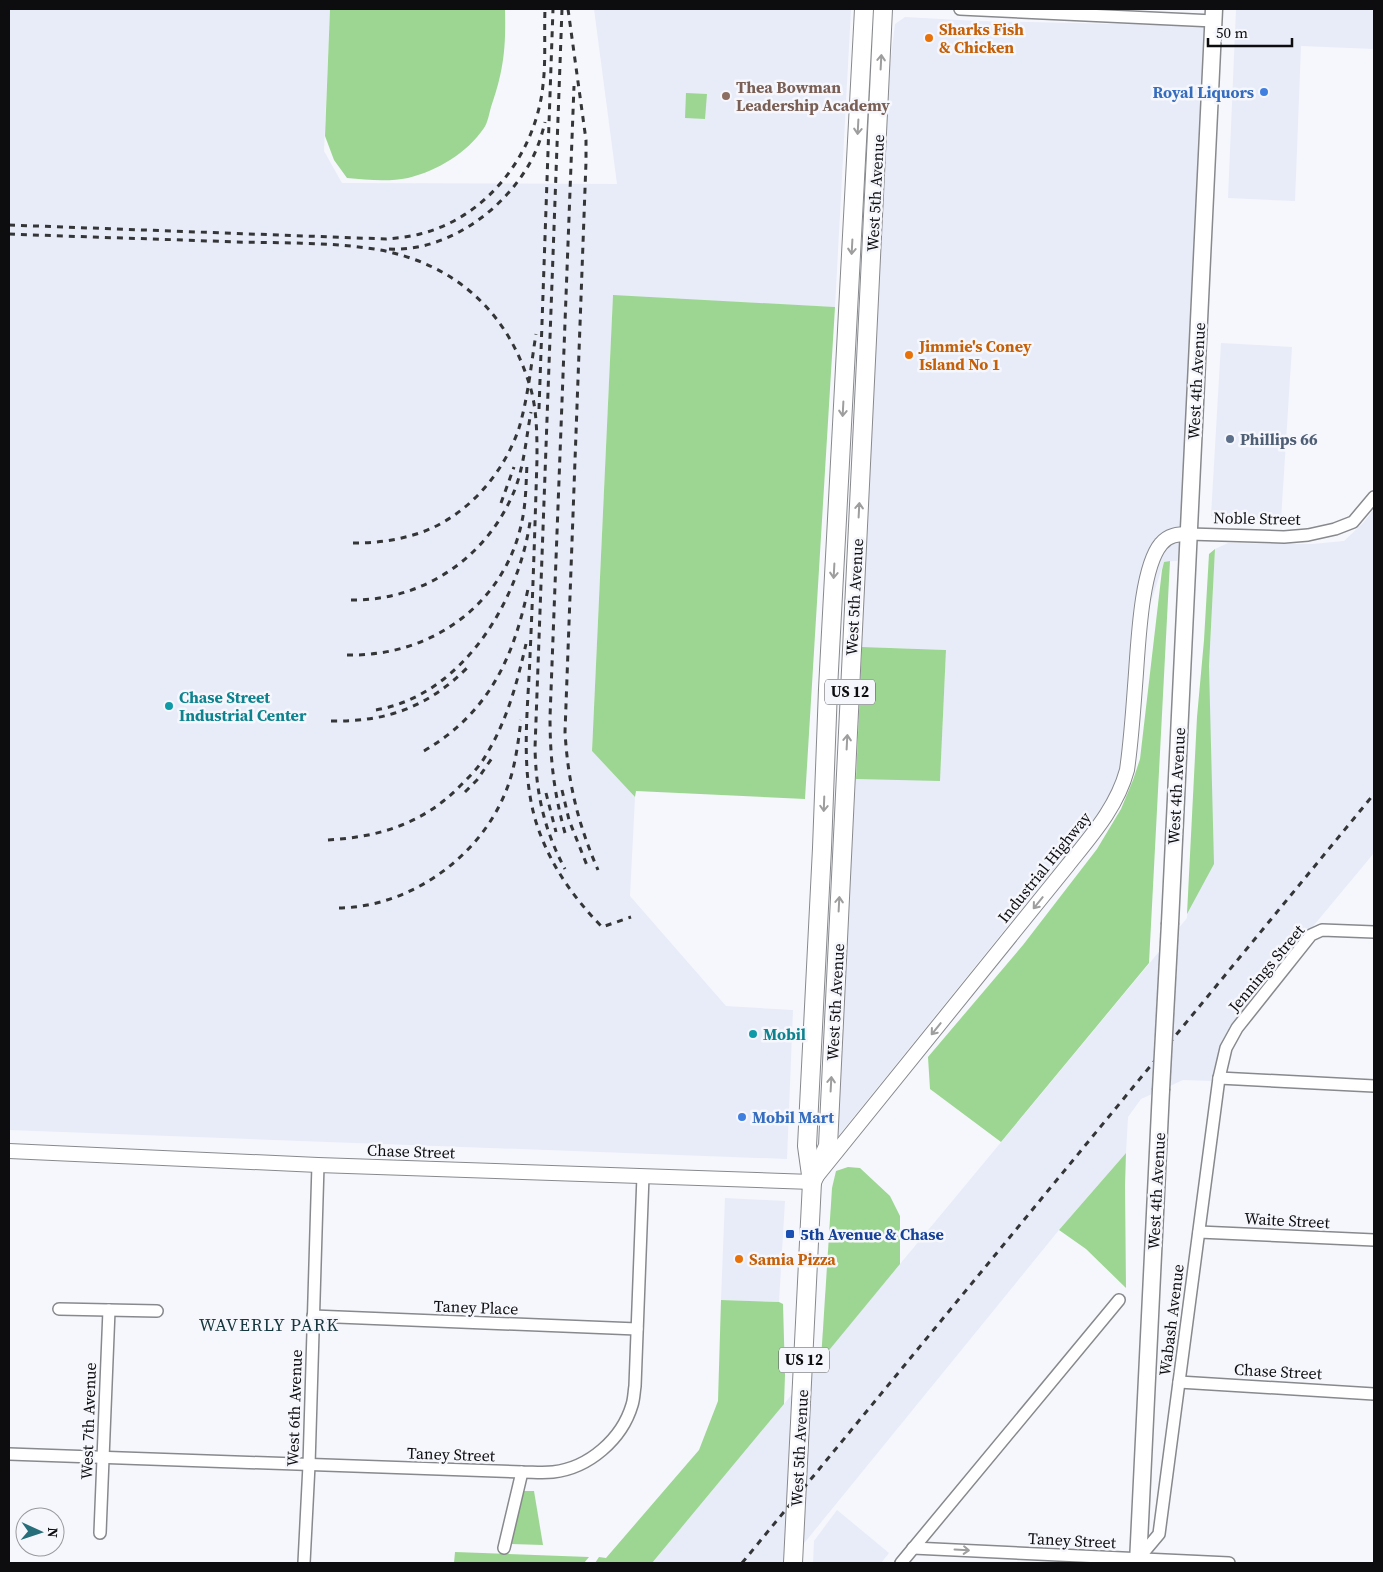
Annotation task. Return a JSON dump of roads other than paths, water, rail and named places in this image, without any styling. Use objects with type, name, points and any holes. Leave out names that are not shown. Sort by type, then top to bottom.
[{"type":"main road","name":"West 5th Avenue","points":[[794,1563],[812,1182],[807,1146],[864,9]]},
{"type":"main road","name":"West 5th Avenue","points":[[812,1182],[828,1146],[883,9]]},
{"type":"main road","name":"West 4th Avenue","points":[[1138,1561],[1214,15]]},
{"type":"main road","points":[[855,198],[874,198]]},
{"type":"main road","points":[[831,638],[852,639]]},
{"type":"main road","points":[[818,928],[838,929]]},
{"type":"street","points":[[960,9],[1214,15]]},
{"type":"street","name":"Noble Street","points":[[1189,534],[1295,536],[1321,533],[1353,522],[1374,497]]},
{"type":"street","name":"Industrial Highway","points":[[812,1182],[1107,815],[1123,786],[1127,770],[1142,606],[1154,554],[1166,538],[1189,534]]},
{"type":"street","name":"Jennings Street","points":[[1219,1078],[1226,1048],[1237,1028],[1311,935],[1322,930],[1374,932]]},
{"type":"street","points":[[1219,1078],[1374,1086]]},
{"type":"street","name":"Wabash Avenue","points":[[1138,1561],[1159,1534],[1219,1078]]},
{"type":"street","name":"Chase Street","points":[[9,1151],[318,1165],[812,1182]]},
{"type":"street","name":"West 6th Avenue","points":[[304,1563],[309,1465],[318,1165]]},
{"type":"street","name":"Taney Street","points":[[9,1454],[522,1472],[554,1472],[581,1465],[604,1449],[618,1433],[632,1406],[636,1386],[643,1176]]},
{"type":"street","name":"Waite Street","points":[[1199,1232],[1374,1240]]},
{"type":"street","points":[[901,1563],[1118,1300]]},
{"type":"street","points":[[59,1309],[157,1311]]},
{"type":"street","name":"West 7th Avenue","points":[[100,1533],[108,1310]]},
{"type":"street","name":"Taney Place","points":[[314,1316],[637,1330]]},
{"type":"street","name":"Chase Street","points":[[1179,1382],[1374,1394]]},
{"type":"street","points":[[504,1548],[522,1472]]},
{"type":"street","name":"Taney Street","points":[[913,1548],[1138,1561],[1228,1563]]},
{"type":"railway","points":[[9,225],[386,239],[416,235],[445,226],[467,213],[487,197],[504,179],[519,158],[530,135],[543,85],[545,9]]},
{"type":"railway","points":[[539,409],[553,9]]},
{"type":"railway","points":[[562,9],[535,748],[537,780],[542,811],[565,869]]},
{"type":"railway","points":[[568,9],[586,140],[586,162],[565,732],[566,751],[575,803],[598,870]]},
{"type":"railway","points":[[565,833],[553,776],[550,717],[574,86]]},
{"type":"railway","points":[[389,249],[429,244],[467,228],[484,216],[500,202],[525,171],[542,135],[545,122]]},
{"type":"railway","points":[[9,234],[308,243],[363,247],[406,257],[431,266],[473,294],[490,311],[518,355],[531,390],[536,419],[537,459],[526,739],[531,802],[541,837],[555,865],[571,891],[591,915],[602,927],[631,917]]},
{"type":"railway","points":[[353,543],[376,542],[413,535],[448,519],[479,494],[503,463],[519,428],[527,393],[536,334]]},
{"type":"railway","points":[[351,600],[377,598],[402,593],[426,584],[448,572],[486,538],[501,517],[517,484],[531,412]]},
{"type":"railway","points":[[347,655],[378,653],[407,647],[434,636],[459,620],[481,601],[499,578],[513,551],[522,521],[526,493],[527,464]]},
{"type":"railway","points":[[501,503],[514,467]]},
{"type":"railway","points":[[376,710],[407,701],[435,686],[459,665],[481,641],[499,613],[513,583],[523,553],[530,522]]},
{"type":"railway","points":[[424,751],[465,720],[481,702],[494,682],[514,639],[528,589]]},
{"type":"railway","points":[[328,840],[366,835],[401,826],[433,809],[462,784],[481,763],[500,729],[515,687],[526,644]]},
{"type":"railway","points":[[331,721],[370,719],[406,709],[438,692],[468,667]]},
{"type":"railway","points":[[339,908],[391,899],[416,888],[439,874],[460,857],[479,837],[494,815],[506,791],[514,765],[521,720]]},
{"type":"railway","points":[[465,792],[477,780],[494,755]]},
{"type":"railway","points":[[562,790],[569,820],[588,868]]},
{"type":"railway","points":[[546,793],[556,832]]},
{"type":"railway","points":[[742,1563],[1374,794]]},
{"type":"place","name":"Sharks Fish & Chicken","points":[[929,38]]},
{"type":"place","name":"Royal Liquors","points":[[1264,92]]},
{"type":"place","name":"Thea Bowman Leadership Academy","points":[[726,96]]},
{"type":"place","name":"Jimmie's Coney Island No 1","points":[[909,355]]},
{"type":"place","name":"Phillips 66","points":[[1230,439]]},
{"type":"place","name":"Chase Street Industrial Center","points":[[169,706]]},
{"type":"place","name":"Mobil","points":[[753,1034]]},
{"type":"place","name":"Mobil Mart","points":[[742,1117]]},
{"type":"place","name":"5th Avenue & Chase","points":[[790,1234]]},
{"type":"place","name":"Samia Pizza","points":[[739,1259]]},
{"type":"district","name":"WAVERLY PARK","points":[[269,1325]]}]
